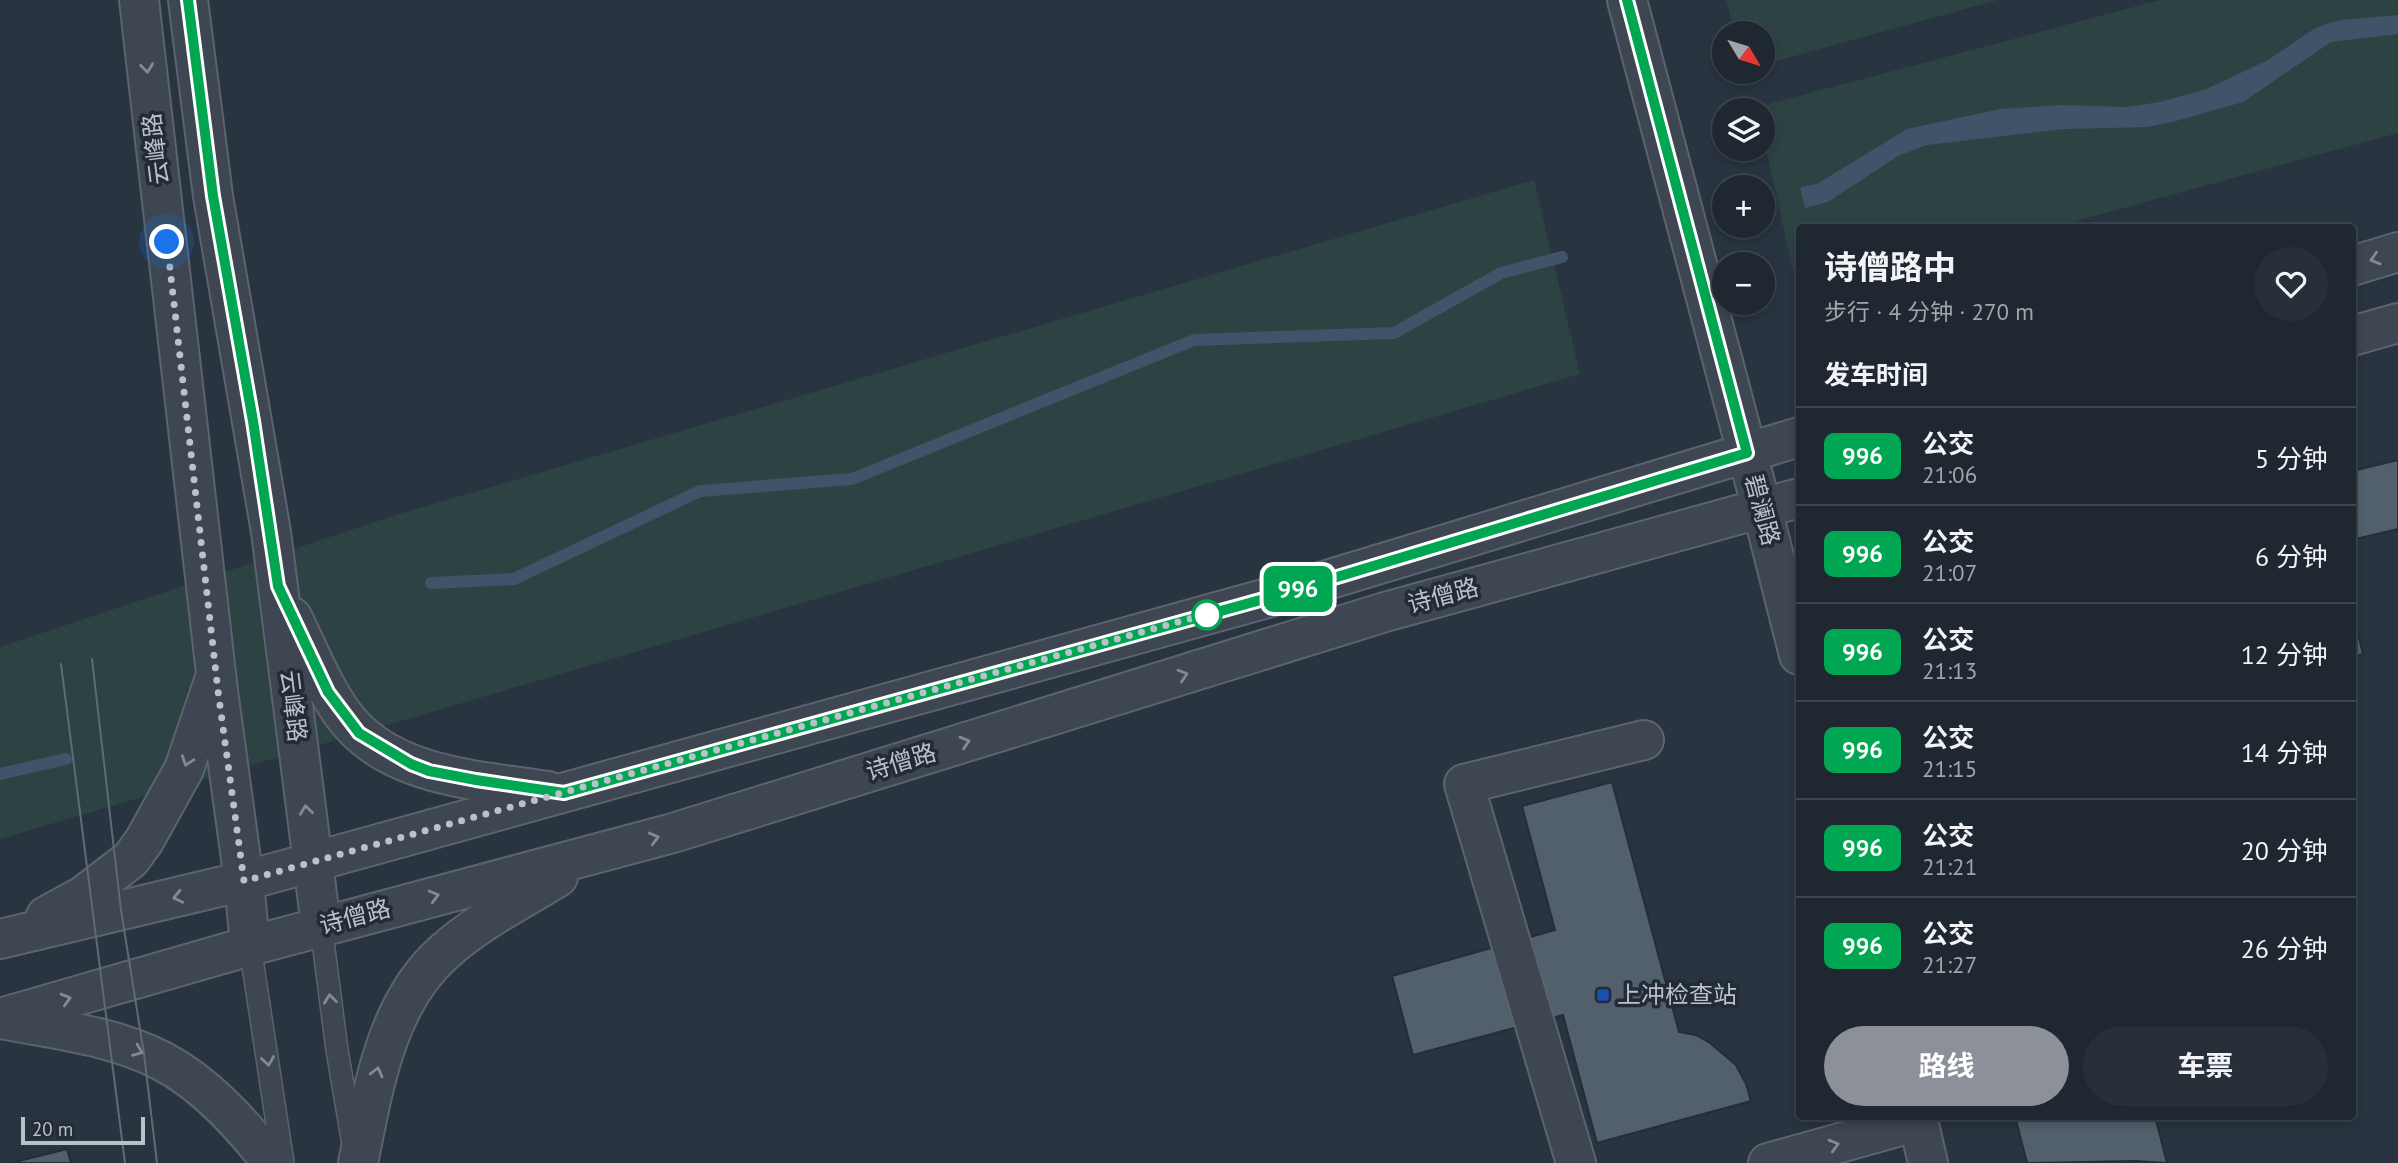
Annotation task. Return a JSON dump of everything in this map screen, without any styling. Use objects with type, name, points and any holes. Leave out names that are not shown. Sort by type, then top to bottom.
[{"type":"street","name":"云峰路","points":[[139,0],[250,946]]},
{"type":"street","name":"云峰路","points":[[188,0],[213,196],[253,421],[278,586],[321,926]]},
{"type":"street","name":"碧澜路","points":[[1627,0],[1796,643]]},
{"type":"street","points":[[2356,265],[2398,252]]},
{"type":"street","points":[[2356,335],[2398,323]]},
{"type":"street","name":"诗僧路","points":[[6,937],[313,863],[1271,597],[1796,438]]},
{"type":"street","name":"诗僧路","points":[[0,1019],[321,926],[673,833],[1385,612],[1796,499]]},
{"type":"street","points":[[278,586],[328,692],[359,733],[399,758],[429,771],[564,793]]},
{"type":"street","points":[[6,937],[83,896],[131,859],[163,811],[184,769],[216,673]]},
{"type":"street","points":[[1576,1163],[1464,784],[1644,740]]},
{"type":"street","points":[[358,1163],[378,1065],[409,996],[426,971],[440,955],[487,919],[600,853]]},
{"type":"street","points":[[0,1019],[90,1035],[162,1061],[212,1097],[250,1134],[272,1163]]},
{"type":"street","points":[[1768,1163],[1914,1120]]},
{"type":"street","points":[[1917,1120],[1928,1163]]},
{"type":"lane","name":"云峰路","points":[[321,926],[337,1050],[358,1163]]},
{"type":"lane","points":[[250,946],[283,1163]]},
{"type":"green space","points":[[1726,0],[1998,0],[1775,61],[1775,21],[1732,21]]},
{"type":"green space","points":[[2160,0],[2398,0],[2398,133],[2065,224],[1796,224],[1796,284],[1775,190],[1775,175],[1772,175],[1769,161],[1775,161],[1775,102]]},
{"type":"green space","points":[[1534,180],[1580,374],[0,839],[0,647],[399,514]]},
{"type":"water","points":[[2398,15],[2398,34],[2331,42],[2243,102],[2148,127],[2065,129],[1927,145],[1898,156],[1828,202],[1805,208],[1800,187],[1817,184],[1907,129],[2000,109],[2062,105],[2127,107],[2160,102],[2204,90],[2268,60],[2314,29],[2329,23]]},
{"type":"building","points":[[2398,460],[2398,529],[2356,539],[2356,470]]},
{"type":"building","points":[[2356,625],[2363,654],[2356,656]]},
{"type":"building","points":[[1612,782],[1679,1032],[1696,1035],[1710,1043],[1736,1065],[1751,1101],[1597,1143],[1563,1015],[1413,1055],[1392,976],[1555,930],[1522,806]]},
{"type":"building","points":[[2016,1120],[2156,1120],[2167,1163],[2135,1161],[2027,1163]]},
{"type":"building","points":[[67,1149],[71,1163],[11,1163]]},
{"type":"waterway","points":[[431,583],[514,579],[700,491],[852,479],[1194,340],[1394,333],[1501,273],[1562,257]]},
{"type":"waterway","points":[[0,774],[66,759]]},
{"type":"tram line","points":[[92,659],[121,910],[144,1054],[157,1163]]},
{"type":"tram line","points":[[61,664],[125,1163]]},
{"type":"bus line","name":"996","points":[[188,0],[213,196],[253,421],[278,586],[328,692],[359,733],[411,764],[429,771],[476,780],[564,793],[1271,597],[1747,453],[1627,0]]},
{"type":"place","name":"上冲检查站","points":[[1603,995]]},
{"type":"route","points":[[167,242],[218,691],[244,881],[1218,611],[1207,615]]}]
